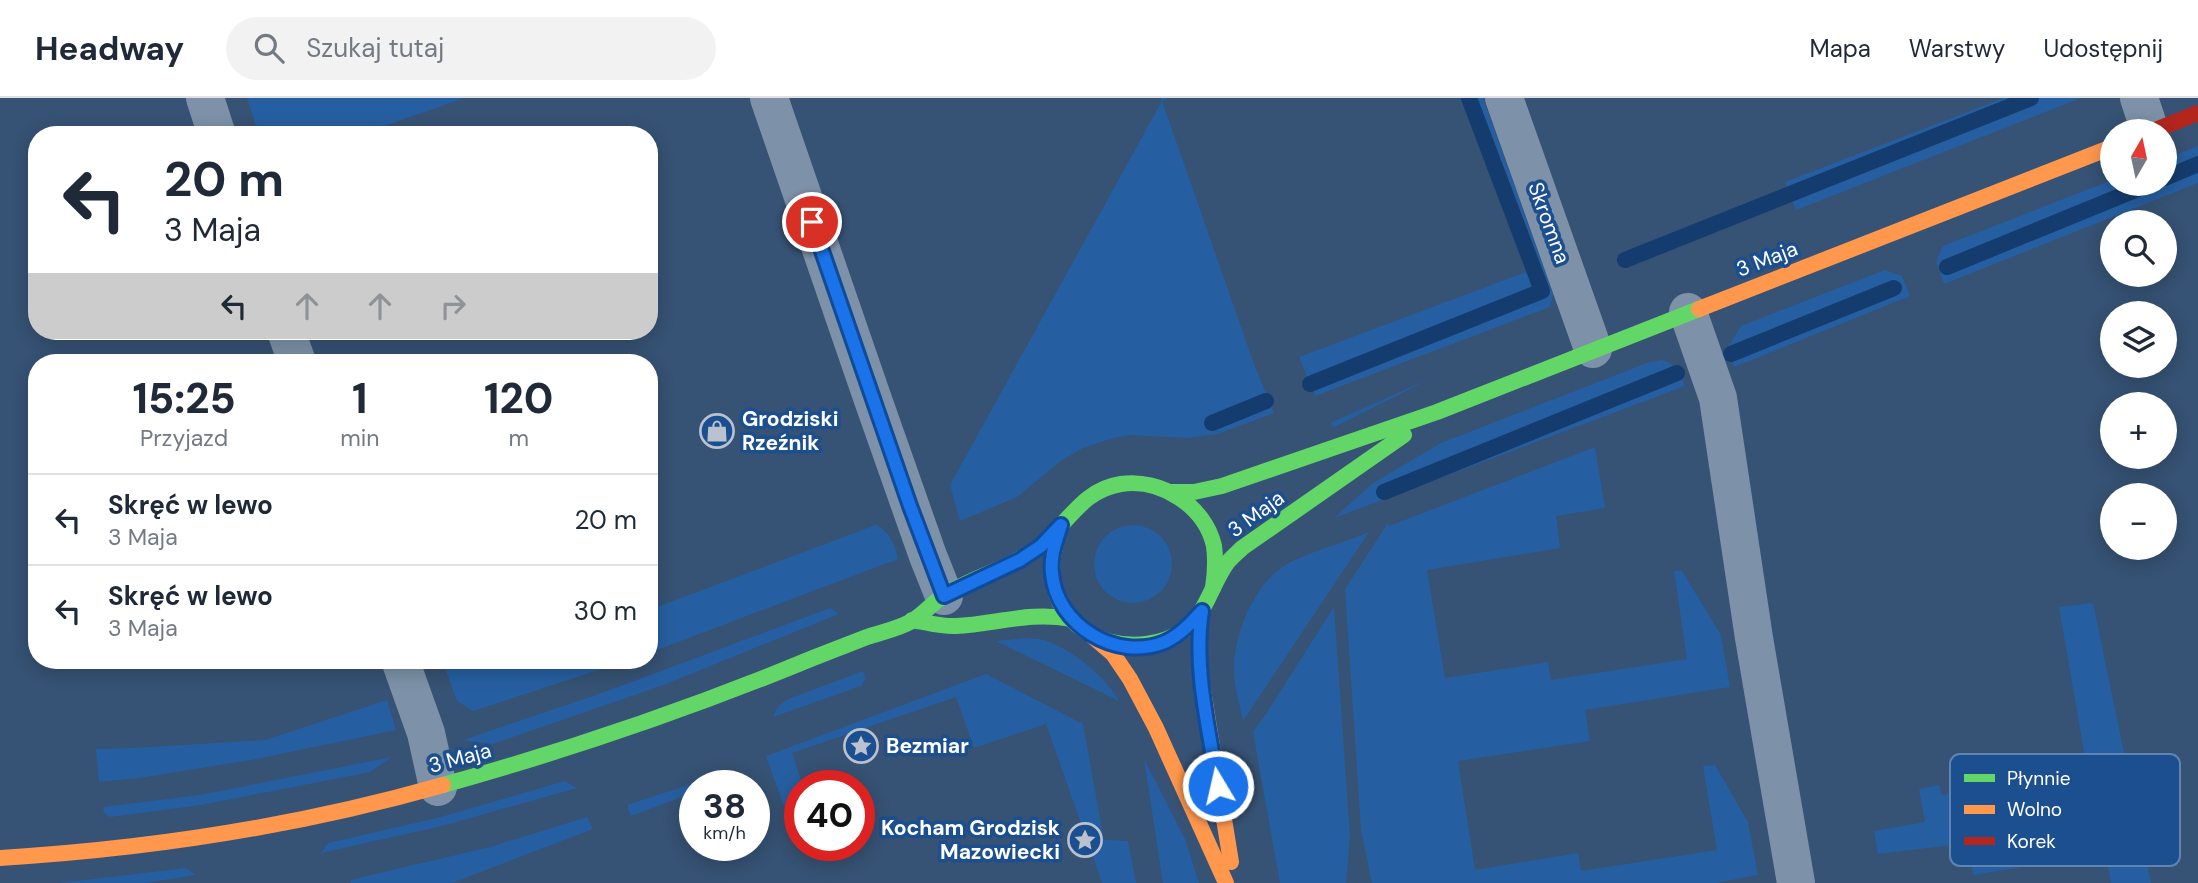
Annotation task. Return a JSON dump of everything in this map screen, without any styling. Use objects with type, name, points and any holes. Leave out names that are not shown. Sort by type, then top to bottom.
[{"type":"street","points":[[205,98],[214,126]]},
{"type":"street","points":[[769,98],[889,446],[944,596]]},
{"type":"street","name":"Skromna","points":[[1504,98],[1593,349]]},
{"type":"street","points":[[2139,98],[2147,119]]},
{"type":"street","points":[[2177,121],[2198,113]]},
{"type":"street","name":"3 Maja","points":[[1171,492],[1194,492],[1222,486],[1437,412],[2100,152]]},
{"type":"street","points":[[1688,312],[1718,398],[1754,638],[1796,883]]},
{"type":"street","name":"3 Maja","points":[[1061,525],[1053,548],[1052,573],[1058,598],[1071,619],[1090,635],[1113,645],[1139,647],[1164,642],[1185,629],[1202,611],[1225,565],[1242,548],[1437,412]]},
{"type":"street","name":"3 Maja","points":[[0,858],[88,852],[346,810],[580,745],[719,696],[912,621],[944,596],[1020,560],[1041,546],[1077,505],[1098,491],[1122,484],[1147,484],[1171,492],[1190,504],[1204,521],[1213,542],[1213,588]]},
{"type":"street","points":[[1202,611],[1199,650],[1206,713],[1234,883]]},
{"type":"street","name":"3 Maja","points":[[912,621],[954,626],[1036,615],[1053,614],[1071,619]]},
{"type":"street","points":[[1090,635],[1113,654],[1130,679],[1156,728],[1226,883]]},
{"type":"street","points":[[403,669],[426,733],[438,786]]},
{"type":"shaded area","points":[[247,98],[464,98],[385,126],[256,126]]},
{"type":"shaded area","points":[[1462,98],[1483,98],[1553,294],[1550,307],[1315,396],[1299,357],[1526,272]]},
{"type":"shaded area","points":[[2004,98],[2081,98],[1796,210],[1785,182]]},
{"type":"shaded area","points":[[1162,101],[1254,364],[1274,413],[1218,434],[1187,438],[1131,435],[1083,448],[1062,460],[1017,497],[960,521],[950,485]]},
{"type":"shaded area","points":[[2198,146],[2198,183],[2177,191],[2177,154]]},
{"type":"shaded area","points":[[2100,185],[2100,196],[2165,196],[2130,210],[2100,210],[2100,222],[1944,284],[1936,261],[1943,246]]},
{"type":"shaded area","points":[[1885,270],[1902,276],[1910,296],[1734,367],[1728,347],[1741,326]]},
{"type":"shaded area","points":[[1661,360],[1677,369],[1685,386],[1334,518],[1373,483],[1441,443],[1647,363]]},
{"type":"shaded area","points":[[1434,377],[1334,427],[1330,423]]},
{"type":"shaded area","points":[[1595,447],[1605,508],[1556,516],[1560,548],[1427,570],[1445,678],[1548,662],[1551,680],[1687,659],[1674,571],[1682,571],[1721,635],[1730,687],[1585,710],[1590,741],[1458,761],[1475,870],[1578,853],[1581,871],[1717,850],[1703,766],[1715,765],[1748,822],[1758,875],[1716,883],[1372,883],[1361,830],[1345,589],[1388,523],[1389,526]]},
{"type":"shaded area","points":[[875,524],[891,538],[898,559],[658,650],[658,607]]},
{"type":"shaded area","points":[[1125,525],[1141,525],[1155,531],[1166,542],[1172,556],[1172,572],[1166,586],[1155,597],[1141,603],[1125,603],[1111,597],[1100,586],[1094,572],[1094,556],[1100,542],[1111,531]]},
{"type":"shaded area","points":[[1369,532],[1243,721],[1234,659],[1242,627],[1256,596],[1277,571],[1289,563]]},
{"type":"shaded area","points":[[2093,603],[2124,754],[2084,754],[2059,607]]},
{"type":"shaded area","points":[[1334,607],[1350,836],[1346,883],[1280,883],[1253,732]]},
{"type":"shaded area","points":[[830,608],[839,614],[666,684],[493,744],[463,740],[602,693]]},
{"type":"shaded area","points":[[1024,638],[1047,641],[1078,658],[1106,682],[1119,701],[996,641]]},
{"type":"shaded area","points":[[445,669],[601,669],[473,711],[457,701]]},
{"type":"shaded area","points":[[863,671],[866,678],[861,686],[773,717],[778,707],[786,700]]},
{"type":"shaded area","points":[[986,674],[1083,724],[1104,840],[1128,841],[1136,883],[1102,883],[1046,724],[974,748],[956,697],[792,753],[798,770],[784,770],[784,805],[766,756]]},
{"type":"shaded area","points":[[387,700],[396,730],[251,760],[99,782],[96,749],[265,740]]},
{"type":"shaded area","points":[[392,757],[370,772],[201,805],[110,817],[104,813],[103,807],[200,795]]},
{"type":"shaded area","points":[[1144,759],[1185,839],[1199,883],[1163,883]]},
{"type":"shaded area","points":[[565,781],[577,788],[442,826],[321,853],[328,843],[437,818]]},
{"type":"shaded area","points":[[1939,785],[1942,795],[1950,793],[1950,845],[1878,854],[1874,831],[1925,822],[1919,789]]},
{"type":"shaded area","points":[[679,788],[679,798],[631,816],[627,805]]},
{"type":"shaded area","points":[[587,817],[593,829],[452,883],[351,883],[350,880],[490,847]]},
{"type":"shaded area","points":[[1972,866],[2030,866],[1973,875]]},
{"type":"shaded area","points":[[2108,866],[2147,866],[2151,883],[2111,883]]},
{"type":"shaded area","points":[[186,868],[196,875],[145,883],[60,883]]},
{"type":"waterway","points":[[1310,384],[1542,291],[1469,98]]},
{"type":"waterway","points":[[1625,260],[2031,98]]},
{"type":"waterway","points":[[2177,173],[2198,164]]},
{"type":"waterway","points":[[1947,267],[2121,196]]},
{"type":"waterway","points":[[1731,354],[1894,288]]},
{"type":"waterway","points":[[1384,492],[1677,373]]},
{"type":"waterway","points":[[1212,423],[1266,401]]},
{"type":"traffic: fast","points":[[1171,492],[1194,492],[1222,486],[1437,412],[1699,309]]},
{"type":"traffic: fast","points":[[1061,525],[1052,576],[1056,594],[1065,611],[1077,625],[1110,642],[1148,644],[1166,639],[1191,624],[1203,608],[1227,563],[1242,548],[1404,435]]},
{"type":"traffic: fast","points":[[443,785],[630,727],[907,624],[956,589],[1035,550],[1084,502],[1107,488],[1121,484],[1136,483],[1166,490],[1191,507],[1209,532],[1214,546],[1213,588]]},
{"type":"traffic: fast","points":[[912,620],[950,626],[1042,616],[1071,619]]},
{"type":"traffic: slow","points":[[1699,309],[2100,152]]},
{"type":"traffic: slow","points":[[1202,611],[1199,644],[1201,678],[1231,862]]},
{"type":"traffic: slow","points":[[1092,636],[1113,654],[1130,679],[1156,728],[1226,883]]},
{"type":"traffic: slow","points":[[0,858],[112,849],[223,834],[389,800],[443,785]]},
{"type":"traffic: jam","points":[[2177,121],[2198,113]]},
{"type":"place","name":"Grodziski Rzeźnik","points":[[717,431]]},
{"type":"place","name":"Bezmiar","points":[[861,746]]},
{"type":"place","name":"Kocham Grodzisk Mazowiecki","points":[[1085,840]]},
{"type":"route","points":[[812,222],[910,506],[944,596],[1020,560],[1041,546],[1061,525],[1053,548],[1052,573],[1058,598],[1071,619],[1090,635],[1113,645],[1139,647],[1164,642],[1185,629],[1202,611],[1199,650],[1218,786]]}]
